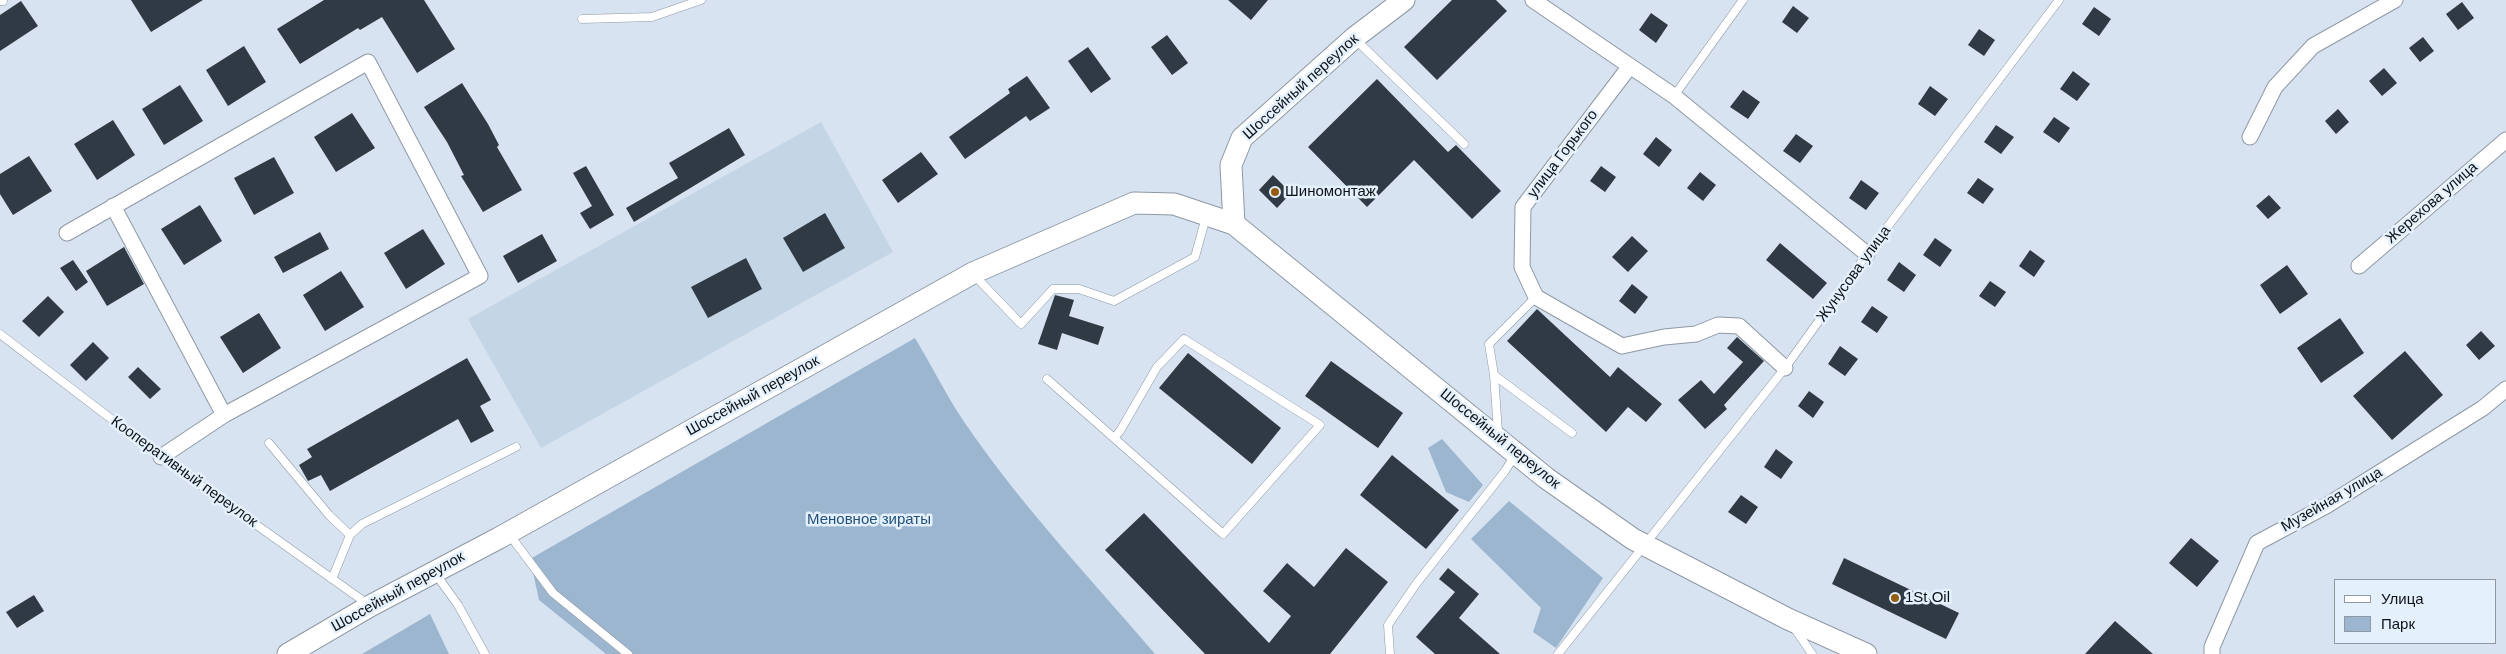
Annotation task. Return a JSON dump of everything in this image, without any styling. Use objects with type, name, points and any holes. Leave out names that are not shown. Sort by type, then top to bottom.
[{"type":"main road","name":"Шоссейный переулок","points":[[1234,224],[1231,165],[1242,138],[1354,38],[1403,0]]},
{"type":"main road","name":"Шоссейный переулок","points":[[288,654],[370,606],[507,533],[973,273],[1134,203],[1174,204],[1234,224],[1546,478],[1633,539],[1788,619],[1866,654]]},
{"type":"street","points":[[1533,0],[1674,96],[1867,254]]},
{"type":"street","points":[[2250,137],[2276,87],[2313,46],[2395,0]]},
{"type":"street","points":[[66,233],[368,62],[480,276],[224,415],[161,457]]},
{"type":"street","name":"улица Горького","points":[[1536,297],[1522,267],[1523,207],[1630,66]]},
{"type":"street","name":"Жерехова улица","points":[[2359,266],[2506,140]]},
{"type":"street","points":[[113,206],[224,415]]},
{"type":"street","points":[[1536,297],[1622,346],[1664,337],[1696,334],[1718,325],[1739,326],[1785,368]]},
{"type":"street","name":"Музейная улица","points":[[2212,654],[2212,647],[2257,544],[2326,506],[2483,408],[2506,389]]},
{"type":"lane","points":[[582,19],[652,17],[701,0]]},
{"type":"lane","points":[[1674,96],[1743,0]]},
{"type":"lane","name":"Жунусова улица","points":[[1558,654],[1646,546],[1785,368],[1867,254],[2058,0]]},
{"type":"lane","points":[[1354,38],[1464,144]]},
{"type":"lane","points":[[973,273],[1020,324],[1053,289],[1078,289],[1114,301],[1195,257],[1206,214]]},
{"type":"lane","points":[[1498,439],[1494,375],[1489,344],[1536,297]]},
{"type":"lane","name":"Кооперативный переулок","points":[[0,334],[161,457],[370,606]]},
{"type":"lane","points":[[1047,379],[1223,534],[1320,425],[1184,339],[1157,366],[1120,431],[1114,438]]},
{"type":"lane","points":[[1494,375],[1572,433]]},
{"type":"lane","points":[[269,442],[329,515],[350,536]]},
{"type":"lane","points":[[332,579],[350,536],[362,524],[516,447]]},
{"type":"lane","points":[[1390,654],[1388,625],[1416,584],[1505,471],[1516,453]]},
{"type":"lane","points":[[507,533],[553,594],[627,654]]},
{"type":"lane","points":[[435,572],[458,605],[485,654]]},
{"type":"lane","points":[[1788,619],[1812,654]]},
{"type":"shaded area","points":[[821,122],[893,252],[541,448],[468,319]]},
{"type":"green space","name":"Меновное зираты","points":[[915,338],[955,408],[977,441],[1025,503],[1155,654],[606,654],[539,600],[530,559]]},
{"type":"green space","points":[[1442,439],[1483,485],[1469,502],[1446,492],[1428,448]]},
{"type":"green space","points":[[1509,501],[1603,578],[1556,648],[1533,632],[1541,608],[1471,539]]},
{"type":"green space","points":[[430,614],[449,654],[362,654]]},
{"type":"building","points":[[131,0],[203,0],[151,32]]},
{"type":"building","points":[[324,0],[424,0],[455,49],[417,73],[382,17],[360,30],[358,28],[300,64],[277,29]]},
{"type":"building","points":[[1228,0],[1268,0],[1251,20]]},
{"type":"building","points":[[1452,0],[1496,0],[1507,11],[1437,80],[1404,47]]},
{"type":"building","points":[[21,1],[38,26],[0,51],[0,15]]},
{"type":"building","points":[[2462,2],[2474,18],[2458,30],[2446,14]]},
{"type":"building","points":[[1793,6],[1809,18],[1797,33],[1782,22]]},
{"type":"building","points":[[2094,7],[2111,19],[2099,36],[2082,24]]},
{"type":"building","points":[[1651,13],[1668,25],[1656,43],[1639,30]]},
{"type":"building","points":[[1979,29],[1995,40],[1984,56],[1968,45]]},
{"type":"building","points":[[1167,35],[1188,63],[1172,75],[1151,47]]},
{"type":"building","points":[[2423,37],[2434,51],[2420,62],[2409,48]]},
{"type":"building","points":[[244,46],[266,82],[228,106],[206,70]]},
{"type":"building","points":[[1088,47],[1111,79],[1091,93],[1068,61]]},
{"type":"building","points":[[2384,68],[2397,83],[2382,96],[2369,81]]},
{"type":"building","points":[[2073,71],[2090,84],[2077,101],[2060,89]]},
{"type":"building","points":[[1027,76],[1050,108],[1030,121],[1026,116],[965,159],[949,137],[1010,93],[1008,89]]},
{"type":"building","points":[[1377,79],[1448,152],[1456,145],[1501,191],[1472,219],[1414,160],[1367,207],[1308,147]]},
{"type":"building","points":[[462,83],[488,124],[499,145],[497,147],[522,190],[483,212],[461,176],[464,175],[447,142],[424,107]]},
{"type":"building","points":[[180,85],[203,121],[164,145],[142,109]]},
{"type":"building","points":[[1930,86],[1948,99],[1935,116],[1918,104]]},
{"type":"building","points":[[1743,90],[1760,102],[1748,119],[1730,107]]},
{"type":"building","points":[[2338,109],[2349,122],[2336,134],[2325,121]]},
{"type":"building","points":[[352,113],[375,148],[336,172],[314,137]]},
{"type":"building","points":[[2054,117],[2070,128],[2059,143],[2043,132]]},
{"type":"building","points":[[113,120],[135,155],[97,180],[74,144]]},
{"type":"building","points":[[1996,125],[2014,137],[2001,154],[1984,142]]},
{"type":"building","points":[[729,128],[745,155],[634,222],[626,208],[678,178],[669,163]]},
{"type":"building","points":[[1796,134],[1813,146],[1800,163],[1783,151]]},
{"type":"building","points":[[1656,137],[1672,150],[1659,167],[1643,154]]},
{"type":"building","points":[[921,152],[938,174],[898,203],[882,180]]},
{"type":"building","points":[[29,156],[52,191],[13,215],[0,194],[0,174]]},
{"type":"building","points":[[274,157],[294,193],[254,215],[234,178]]},
{"type":"building","points":[[586,166],[614,215],[590,229],[580,213],[592,206],[573,173]]},
{"type":"building","points":[[1601,166],[1616,177],[1605,192],[1590,181]]},
{"type":"building","points":[[1700,172],[1716,185],[1703,201],[1687,188]]},
{"type":"building","name":"Шиномонтаж","points":[[1273,175],[1291,193],[1277,208],[1259,190]]},
{"type":"building","points":[[1978,178],[1994,189],[1983,204],[1967,193]]},
{"type":"building","points":[[1861,180],[1879,193],[1866,210],[1849,198]]},
{"type":"building","points":[[2269,195],[2281,208],[2268,219],[2256,206]]},
{"type":"building","points":[[200,205],[222,241],[184,265],[161,229]]},
{"type":"building","points":[[825,213],[845,248],[803,272],[783,238]]},
{"type":"building","points":[[423,229],[445,264],[406,289],[384,253]]},
{"type":"building","points":[[320,232],[329,249],[283,273],[274,257]]},
{"type":"building","points":[[542,234],[557,261],[518,283],[503,256]]},
{"type":"building","points":[[1632,236],[1648,251],[1628,272],[1612,257]]},
{"type":"building","points":[[1935,238],[1952,250],[1940,267],[1923,255]]},
{"type":"building","points":[[1780,243],[1827,283],[1813,299],[1766,260]]},
{"type":"building","points":[[124,247],[144,284],[107,306],[86,271]]},
{"type":"building","points":[[2030,250],[2045,261],[2034,277],[2019,266]]},
{"type":"building","points":[[746,258],[762,289],[708,318],[691,287]]},
{"type":"building","points":[[73,260],[88,282],[76,291],[60,268]]},
{"type":"building","points":[[1899,262],[1916,275],[1904,292],[1887,280]]},
{"type":"building","points":[[2287,265],[2308,294],[2280,314],[2260,285]]},
{"type":"building","points":[[341,271],[364,307],[325,331],[303,295]]},
{"type":"building","points":[[1990,281],[2006,292],[1995,307],[1979,296]]},
{"type":"building","points":[[1632,284],[1648,297],[1635,314],[1619,301]]},
{"type":"building","points":[[1055,295],[1074,300],[1069,316],[1104,327],[1098,345],[1062,333],[1057,350],[1038,344]]},
{"type":"building","points":[[48,296],[64,312],[39,337],[22,321]]},
{"type":"building","points":[[1872,306],[1888,317],[1877,333],[1861,322]]},
{"type":"building","points":[[1537,309],[1610,377],[1618,367],[1662,404],[1646,422],[1628,407],[1606,432],[1507,341]]},
{"type":"building","points":[[259,313],[281,348],[243,373],[220,337]]},
{"type":"building","points":[[2340,318],[2364,353],[2321,383],[2297,348]]},
{"type":"building","points":[[2481,331],[2495,346],[2479,360],[2466,345]]},
{"type":"building","points":[[1737,337],[1764,361],[1724,405],[1727,409],[1705,429],[1678,400],[1701,380],[1714,394],[1743,362],[1727,348]]},
{"type":"building","points":[[93,342],[109,358],[86,381],[70,365]]},
{"type":"building","points":[[1840,346],[1858,359],[1845,376],[1828,364]]},
{"type":"building","points":[[2405,351],[2443,395],[2392,440],[2353,396]]},
{"type":"building","points":[[1188,353],[1281,428],[1252,464],[1159,388]]},
{"type":"building","points":[[467,358],[491,400],[480,406],[494,431],[471,443],[458,419],[330,491],[321,475],[308,481],[299,465],[312,457],[307,449]]},
{"type":"building","points":[[1331,361],[1403,413],[1378,448],[1305,396]]},
{"type":"building","points":[[138,367],[161,389],[150,399],[128,377]]},
{"type":"building","points":[[1809,391],[1824,402],[1813,418],[1798,406]]},
{"type":"building","points":[[1776,449],[1793,462],[1781,479],[1764,467]]},
{"type":"building","points":[[1392,455],[1459,510],[1426,549],[1360,495]]},
{"type":"building","points":[[1741,495],[1758,507],[1746,524],[1728,512]]},
{"type":"building","points":[[1144,513],[1269,643],[1291,616],[1263,591],[1287,563],[1314,587],[1346,548],[1388,582],[1330,654],[1205,654],[1105,550]]},
{"type":"building","points":[[2191,538],[2219,561],[2197,587],[2169,563]]},
{"type":"building","name":"1St Oil","points":[[1844,558],[1959,613],[1946,639],[1832,584]]},
{"type":"building","points":[[1448,568],[1479,594],[1459,618],[1500,654],[1435,654],[1416,637],[1455,592],[1439,579]]},
{"type":"building","points":[[34,595],[44,611],[17,628],[6,612]]},
{"type":"building","points":[[2115,621],[2153,654],[2085,654]]},
{"type":"place","name":"Шиномонтаж","points":[[1275,192]]},
{"type":"place","name":"1St Oil","points":[[1895,598]]}]
